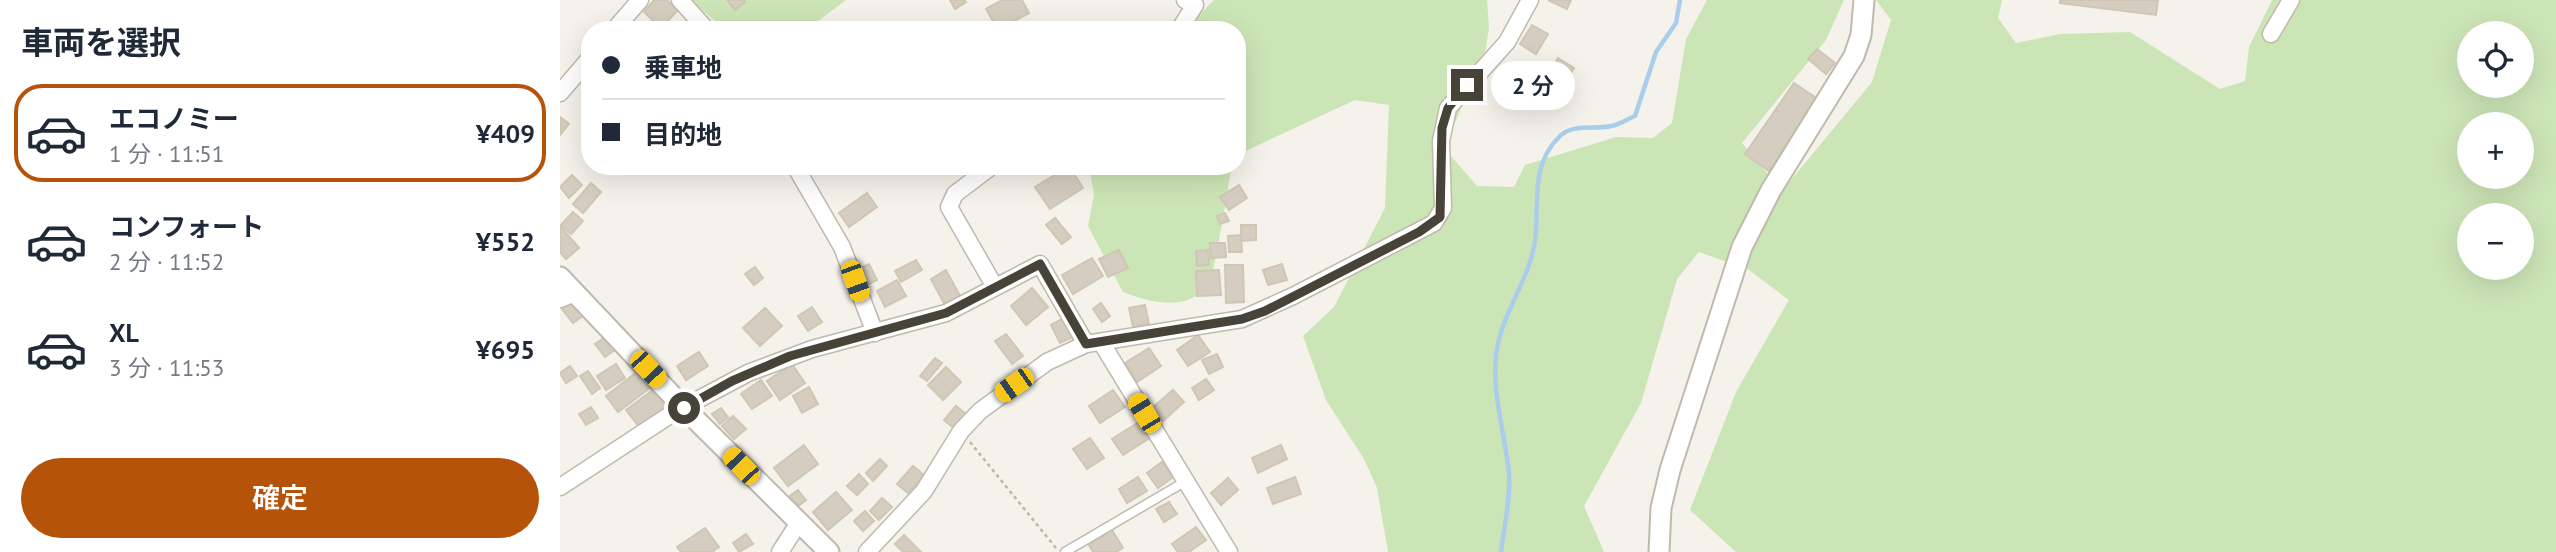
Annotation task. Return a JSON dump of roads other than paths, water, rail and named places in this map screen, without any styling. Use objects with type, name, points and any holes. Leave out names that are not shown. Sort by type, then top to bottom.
[{"type":"street","points":[[622,21],[640,0]]},
{"type":"street","points":[[680,0],[698,21]]},
{"type":"street","points":[[1185,0],[1195,5],[1185,21]]},
{"type":"street","points":[[867,552],[924,491],[961,431],[1007,390],[1065,352],[1093,343],[1242,319],[1293,296],[1434,223],[1443,208],[1441,142],[1448,108],[1507,42],[1530,0]]},
{"type":"street","points":[[1659,552],[1661,508],[1670,470],[1742,247],[1771,190],[1854,56],[1861,35],[1864,0]]},
{"type":"street","points":[[2271,34],[2291,0]]},
{"type":"street","points":[[560,93],[581,68]]},
{"type":"street","points":[[800,175],[837,237],[875,332]]},
{"type":"street","points":[[980,175],[955,194],[949,207],[995,287]]},
{"type":"street","points":[[560,488],[684,408],[732,381],[790,356],[946,313],[1040,264],[1186,481],[1230,552]]},
{"type":"street","points":[[560,277],[568,296],[829,552]]},
{"type":"street","points":[[780,552],[798,524]]},
{"type":"lane","points":[[1065,552],[1186,481]]},
{"type":"waterway","points":[[1501,552],[1509,483],[1497,400],[1496,356],[1503,326],[1532,256],[1540,172],[1550,148],[1566,132],[1578,128],[1614,125],[1635,116],[1656,52],[1676,23],[1680,0]]}]
